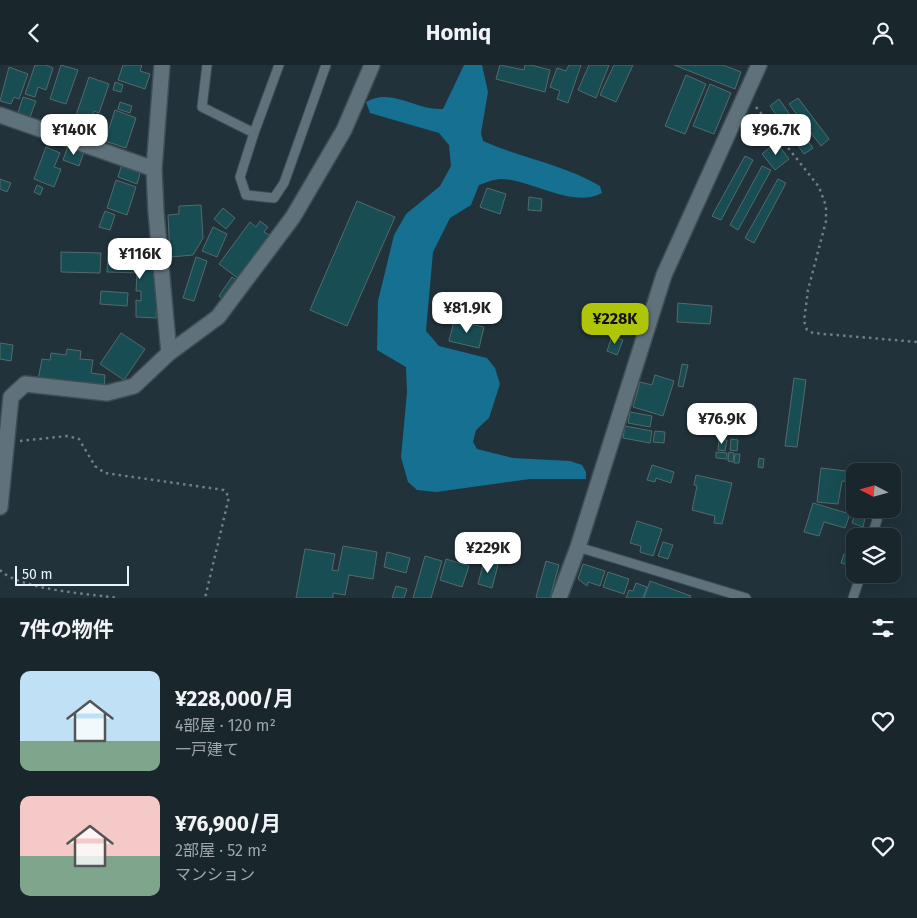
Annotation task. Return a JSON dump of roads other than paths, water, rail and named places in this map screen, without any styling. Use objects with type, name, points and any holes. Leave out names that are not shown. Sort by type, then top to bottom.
[{"type":"street","points":[[162,65],[154,169],[156,212],[169,353]]},
{"type":"street","points":[[0,507],[11,397],[25,384],[107,393],[134,386],[169,353],[218,317],[292,217],[344,130],[372,65]]},
{"type":"street","points":[[559,598],[578,547],[664,275],[758,65]]},
{"type":"street","points":[[0,115],[154,169]]},
{"type":"lane","points":[[207,65],[202,107],[254,133]]},
{"type":"lane","points":[[279,65],[240,177],[246,195],[274,198],[284,183],[326,65]]},
{"type":"lane","points":[[874,528],[877,520]]},
{"type":"lane","points":[[578,547],[746,598]]},
{"type":"lane","points":[[853,598],[858,583]]}]
